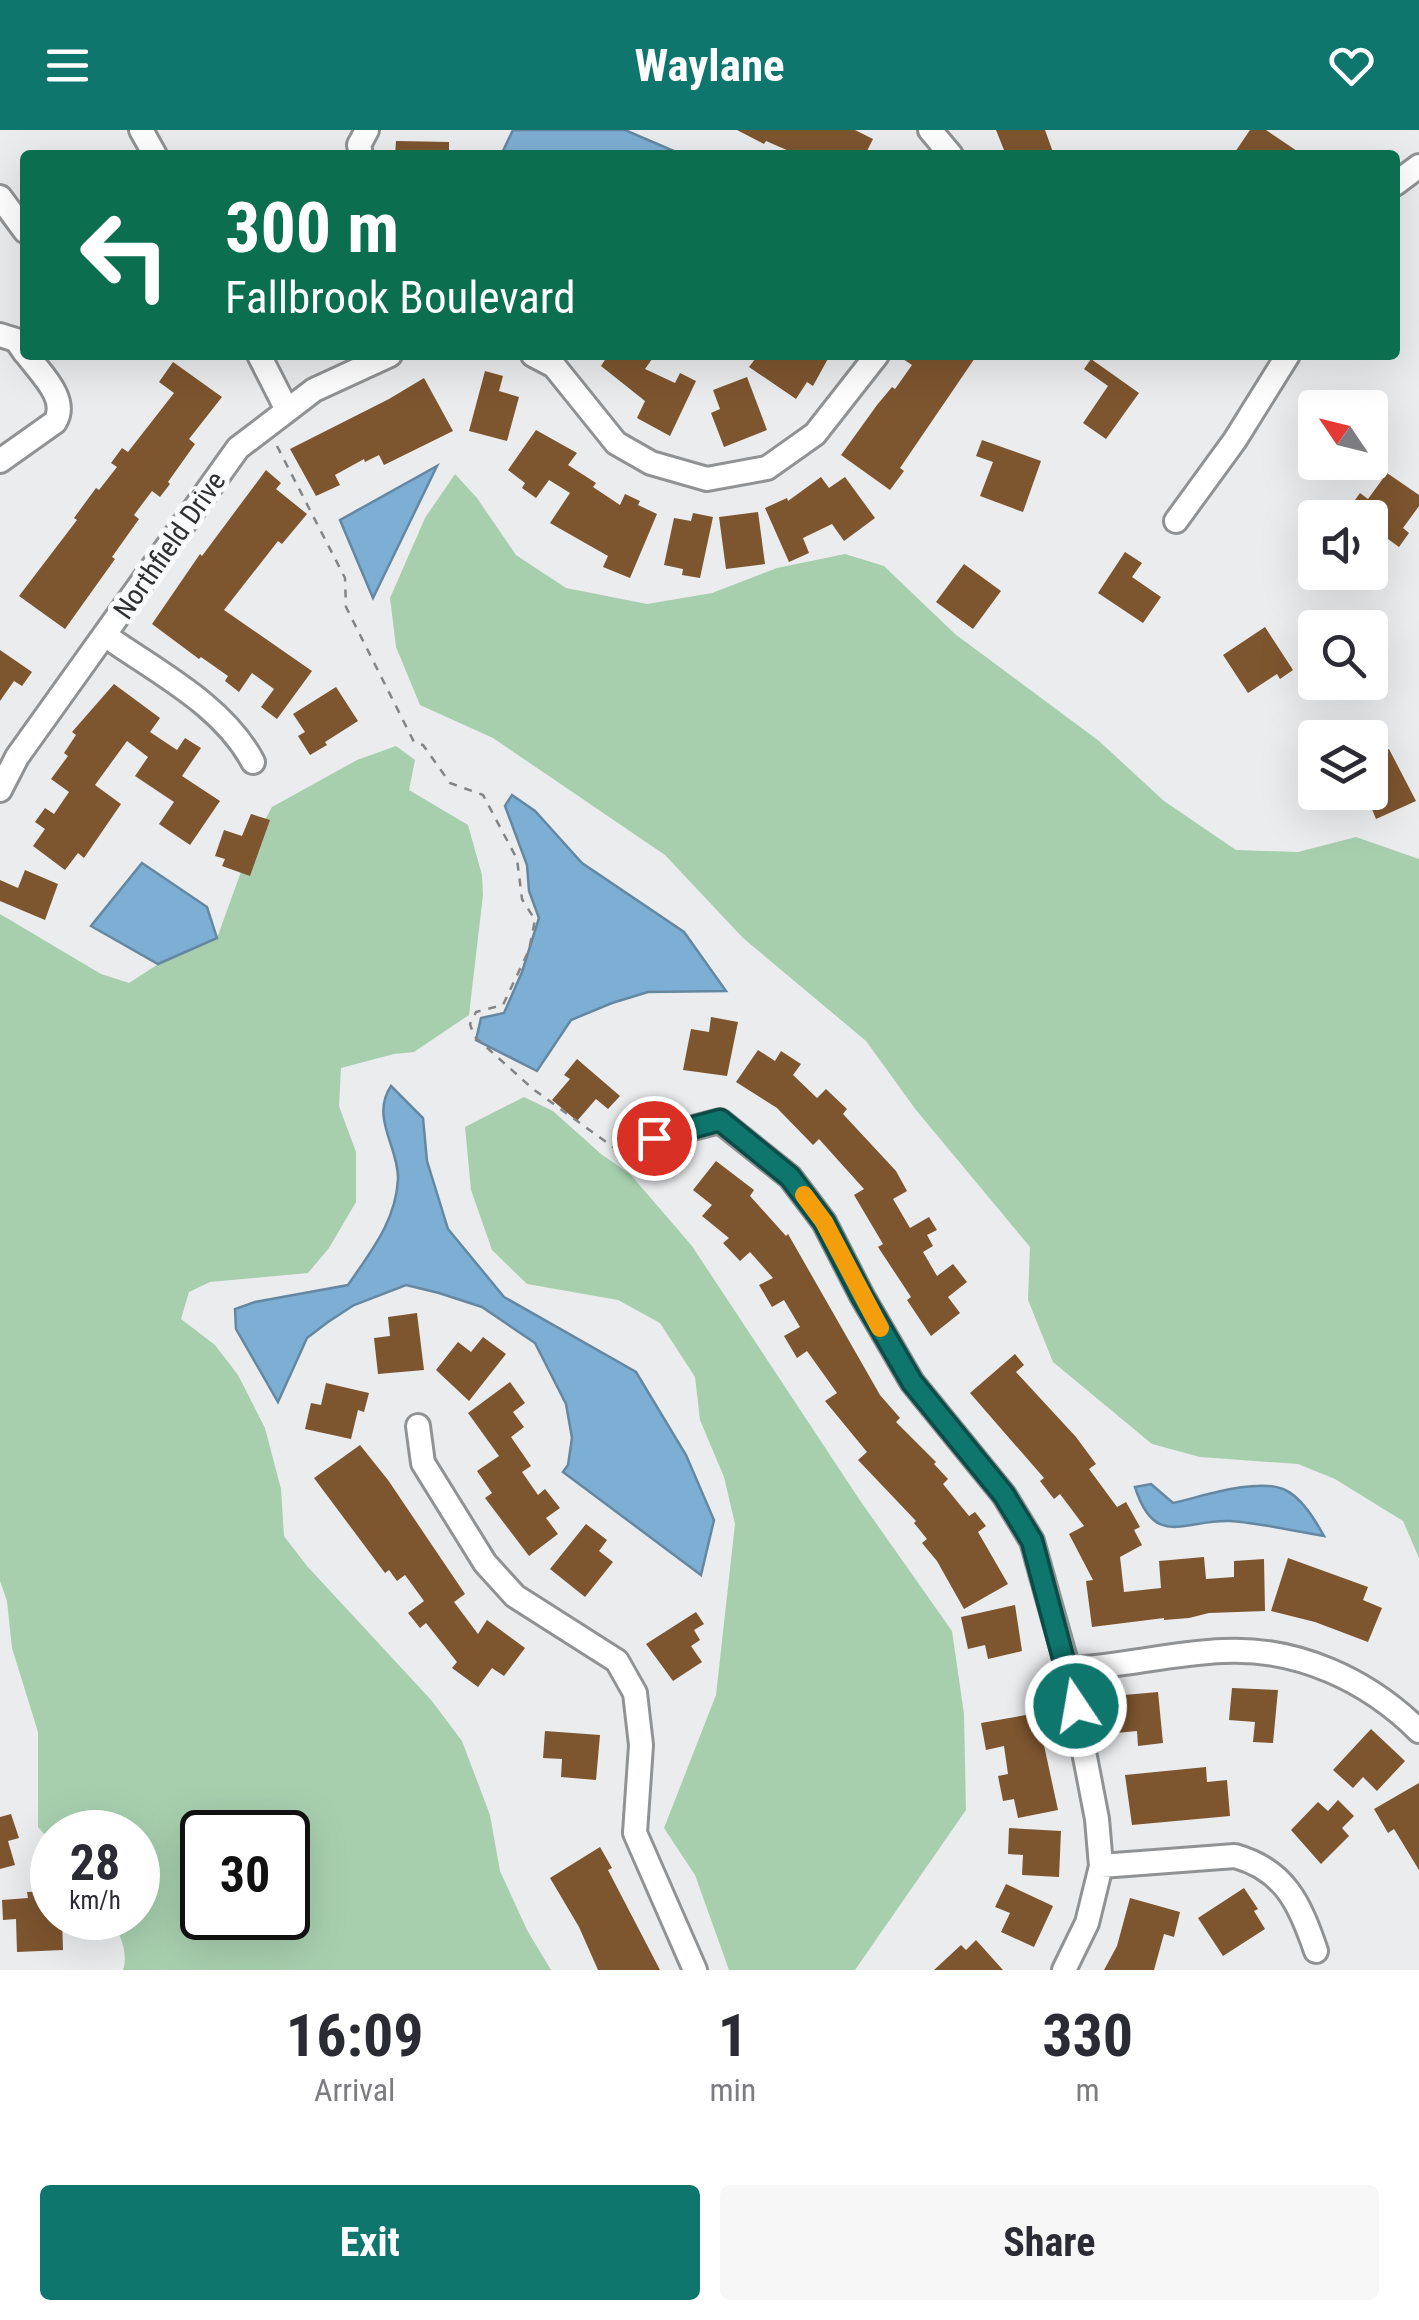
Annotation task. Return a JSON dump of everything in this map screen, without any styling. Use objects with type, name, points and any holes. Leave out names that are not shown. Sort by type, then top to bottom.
[{"type":"street","points":[[930,130],[947,150]]},
{"type":"street","points":[[0,197],[20,224]]},
{"type":"street","points":[[0,461],[54,422],[60,413],[60,402],[36,360]]},
{"type":"street","points":[[262,360],[288,410]]},
{"type":"street","name":"Northfield Drive","points":[[0,790],[17,757],[238,448],[314,390],[379,360]]},
{"type":"street","points":[[543,360],[554,366],[616,443],[651,462],[707,479],[767,468],[805,442],[873,360]]},
{"type":"street","points":[[1176,521],[1236,440],[1285,360]]},
{"type":"street","points":[[106,636],[218,716],[241,739],[253,762]]},
{"type":"street","points":[[654,1138],[720,1120],[790,1177],[824,1222],[912,1382],[1004,1495],[1032,1541],[1068,1669],[1097,1819],[1101,1866],[1087,1923],[1064,1970]]},
{"type":"street","points":[[418,1426],[423,1463],[486,1563],[515,1596],[617,1661],[636,1693],[641,1745],[635,1833],[695,1970]]},
{"type":"street","points":[[1068,1669],[1226,1650],[1288,1657],[1328,1669],[1364,1686],[1419,1732]]},
{"type":"street","points":[[1101,1866],[1235,1856],[1251,1861],[1270,1870],[1284,1885],[1304,1917],[1316,1951]]},
{"type":"path","points":[[267,426],[344,578],[346,607],[414,742],[423,745],[450,783],[483,795],[517,859],[522,898],[535,920],[529,950],[503,1005],[476,1012],[470,1024],[474,1036],[533,1089],[612,1148],[654,1138]]},
{"type":"green space","points":[[455,474],[477,498],[516,555],[566,588],[647,604],[712,593],[777,568],[845,554],[884,566],[955,634],[1099,741],[1164,801],[1236,850],[1298,852],[1356,837],[1419,859],[1419,1558],[1403,1521],[1335,1479],[1298,1464],[1200,1457],[1152,1444],[1053,1362],[1028,1300],[1030,1247],[916,1110],[866,1041],[743,938],[665,855],[493,738],[420,705],[396,647],[390,598],[425,518]]},
{"type":"green space","points":[[396,746],[415,760],[409,790],[468,825],[482,875],[469,1015],[414,1052],[341,1068],[339,1106],[356,1152],[356,1202],[329,1248],[308,1273],[210,1282],[189,1292],[181,1319],[215,1345],[238,1375],[265,1428],[281,1489],[284,1536],[432,1701],[462,1741],[490,1815],[500,1871],[527,1930],[551,1970],[123,1970],[121,1940],[160,1940],[160,1810],[38,1810],[38,1732],[12,1648],[7,1601],[0,1581],[0,914],[101,974],[129,983],[163,961],[217,938],[250,847],[272,807],[357,760]]},
{"type":"green space","points":[[524,1097],[553,1111],[630,1174],[692,1246],[859,1499],[952,1631],[964,1714],[966,1810],[855,1970],[729,1970],[695,1875],[664,1828],[716,1695],[735,1524],[724,1477],[700,1420],[695,1377],[660,1323],[618,1300],[527,1284],[492,1250],[471,1190],[465,1127]]},
{"type":"water","points":[[513,130],[625,130],[671,150],[503,150]]},
{"type":"water","points":[[437,466],[373,598],[340,520]]},
{"type":"water","points":[[512,795],[535,811],[582,863],[684,932],[726,991],[648,992],[571,1020],[537,1071],[476,1040],[481,1018],[504,1013],[539,918],[529,891],[527,865],[505,806]]},
{"type":"water","points":[[142,863],[207,907],[217,938],[158,964],[91,926]]},
{"type":"water","points":[[391,1086],[423,1118],[427,1161],[448,1229],[504,1297],[636,1372],[686,1455],[714,1520],[701,1575],[563,1472],[568,1465],[572,1438],[566,1404],[535,1343],[482,1307],[406,1285],[354,1305],[307,1338],[278,1402],[236,1329],[235,1309],[348,1285],[381,1235],[393,1208],[397,1167],[383,1109]]},
{"type":"water","points":[[1151,1484],[1173,1503],[1243,1487],[1283,1489],[1302,1503],[1324,1536],[1230,1521],[1162,1525],[1152,1519],[1135,1487]]},
{"type":"building","points":[[737,130],[855,130],[873,139],[868,150],[787,150],[766,141],[764,144]]},
{"type":"building","points":[[996,130],[1045,130],[1052,150],[1004,150]]},
{"type":"building","points":[[1250,130],[1266,130],[1296,150],[1236,150]]},
{"type":"building","points":[[396,141],[449,142],[449,150],[395,150]]},
{"type":"building","points":[[605,360],[651,360],[645,369],[675,383],[680,373],[696,381],[670,436],[637,418],[645,401],[601,366]]},
{"type":"building","points":[[754,360],[827,360],[813,386],[807,382],[796,399],[749,367]]},
{"type":"building","points":[[904,360],[974,360],[900,468],[904,471],[890,490],[841,455],[912,365]]},
{"type":"building","points":[[1092,360],[1139,393],[1106,439],[1083,423],[1108,386],[1084,369]]},
{"type":"building","points":[[173,362],[222,397],[189,439],[195,444],[170,484],[160,497],[152,491],[134,515],[139,519],[112,557],[115,559],[65,629],[19,596],[77,520],[74,518],[96,488],[99,490],[117,467],[111,463],[122,448],[128,452],[174,393],[159,382]]},
{"type":"building","points":[[485,371],[503,376],[499,391],[519,397],[507,441],[469,431]]},
{"type":"building","points":[[747,377],[767,430],[724,447],[711,413],[720,409],[713,390]]},
{"type":"building","points":[[424,378],[453,431],[384,465],[379,455],[365,462],[364,459],[335,475],[340,485],[316,496],[290,449]]},
{"type":"building","points":[[536,430],[577,453],[568,465],[596,483],[593,487],[620,505],[625,494],[657,514],[630,578],[603,567],[608,556],[550,523],[570,493],[549,480],[536,498],[508,470]]},
{"type":"building","points":[[982,440],[1041,461],[1023,512],[980,496],[993,462],[976,456]]},
{"type":"building","points":[[266,470],[281,483],[276,489],[307,514],[282,544],[278,541],[224,610],[312,671],[277,719],[261,707],[274,689],[252,673],[239,692],[225,681],[228,676],[152,624],[200,554]]},
{"type":"building","points":[[1388,474],[1419,495],[1419,506],[1403,528],[1409,533],[1399,547],[1388,539],[1388,500],[1355,500],[1360,493],[1368,499],[1382,480],[1388,480]]},
{"type":"building","points":[[821,477],[829,488],[845,477],[875,518],[844,541],[832,524],[803,538],[809,553],[789,562],[765,508],[787,498],[788,501]]},
{"type":"building","points":[[758,512],[765,564],[726,569],[719,517]]},
{"type":"building","points":[[693,513],[713,517],[700,578],[682,575],[683,569],[664,565],[674,518],[691,521]]},
{"type":"building","points":[[1125,552],[1142,563],[1132,577],[1161,597],[1143,623],[1098,593]]},
{"type":"building","points":[[964,564],[1001,591],[973,629],[936,602]]},
{"type":"building","points":[[1265,627],[1293,670],[1280,679],[1277,674],[1248,693],[1223,655]]},
{"type":"building","points":[[0,650],[32,672],[22,686],[14,681],[0,701]]},
{"type":"building","points":[[114,684],[160,718],[150,732],[177,750],[185,738],[201,748],[182,776],[220,801],[190,845],[159,824],[174,802],[135,776],[148,757],[127,741],[95,785],[121,804],[84,858],[78,853],[65,870],[33,846],[45,829],[35,822],[45,808],[54,814],[69,792],[51,779],[68,756],[64,753],[76,735],[72,732]]},
{"type":"building","points":[[336,687],[358,721],[310,755],[298,736],[305,732],[293,714]]},
{"type":"building","points":[[1388,749],[1416,801],[1376,819],[1372,810],[1388,810]]},
{"type":"building","points":[[251,814],[270,820],[250,876],[222,866],[225,859],[215,856],[224,830],[242,836]]},
{"type":"building","points":[[25,870],[58,884],[45,920],[0,901],[0,880],[18,888]]},
{"type":"building","points":[[711,1017],[738,1022],[727,1076],[683,1070],[691,1029],[709,1032]]},
{"type":"building","points":[[758,1050],[775,1061],[781,1051],[801,1064],[793,1075],[817,1098],[826,1089],[847,1109],[843,1114],[896,1171],[907,1191],[893,1199],[910,1228],[929,1217],[937,1230],[927,1235],[933,1246],[923,1252],[937,1276],[953,1264],[967,1282],[948,1297],[960,1313],[931,1336],[878,1247],[883,1244],[854,1195],[864,1189],[819,1139],[813,1145],[777,1108],[736,1082]]},
{"type":"building","points":[[577,1059],[620,1096],[608,1109],[596,1099],[577,1121],[552,1100],[570,1079],[564,1075]]},
{"type":"building","points":[[716,1161],[754,1190],[750,1196],[788,1234],[880,1395],[900,1418],[896,1422],[936,1462],[948,1479],[943,1484],[969,1516],[975,1512],[986,1526],[978,1532],[1008,1584],[964,1609],[922,1543],[927,1539],[916,1521],[858,1460],[867,1452],[825,1401],[837,1393],[807,1351],[797,1358],[784,1336],[800,1327],[784,1300],[772,1307],[759,1285],[773,1278],[750,1252],[740,1261],[723,1243],[729,1238],[702,1216],[712,1205],[693,1190]]},
{"type":"building","points":[[417,1313],[424,1370],[378,1374],[374,1338],[390,1336],[388,1317]]},
{"type":"building","points":[[483,1337],[506,1354],[469,1401],[436,1370],[458,1342],[471,1352]]},
{"type":"building","points":[[1015,1354],[1024,1365],[1016,1372],[1076,1437],[1096,1464],[1089,1469],[1117,1507],[1126,1502],[1140,1527],[1134,1530],[1142,1545],[1120,1557],[1124,1592],[1161,1588],[1159,1561],[1204,1557],[1206,1579],[1234,1577],[1234,1561],[1264,1559],[1265,1611],[1209,1613],[1092,1627],[1086,1581],[1093,1580],[1069,1534],[1084,1526],[1060,1494],[1054,1499],[1040,1481],[1044,1478],[970,1393]]},
{"type":"building","points":[[510,1382],[525,1403],[513,1412],[524,1427],[511,1437],[531,1466],[522,1472],[538,1495],[545,1489],[560,1508],[546,1518],[558,1534],[529,1556],[485,1498],[492,1493],[477,1471],[499,1456],[468,1413]]},
{"type":"building","points":[[326,1383],[369,1393],[364,1412],[358,1410],[351,1439],[305,1429],[311,1403],[321,1405]]},
{"type":"building","points":[[360,1445],[465,1594],[454,1602],[478,1634],[487,1620],[525,1648],[504,1676],[492,1668],[478,1687],[452,1668],[457,1662],[426,1623],[420,1628],[408,1613],[424,1601],[405,1575],[397,1581],[389,1570],[385,1573],[314,1478]]},
{"type":"building","points":[[586,1524],[607,1540],[599,1551],[613,1562],[585,1597],[550,1569]]},
{"type":"building","points":[[1288,1558],[1368,1587],[1363,1600],[1382,1608],[1368,1642],[1271,1611]]},
{"type":"building","points":[[1015,1605],[1022,1651],[988,1659],[985,1645],[968,1649],[961,1617]]},
{"type":"building","points":[[696,1612],[704,1624],[694,1630],[700,1640],[691,1646],[702,1662],[673,1681],[646,1644]]},
{"type":"building","points":[[1232,1688],[1278,1690],[1273,1743],[1253,1742],[1255,1722],[1229,1720]]},
{"type":"building","points":[[1158,1692],[1163,1743],[1138,1746],[1137,1731],[1116,1733],[1113,1696]]},
{"type":"building","points":[[1037,1713],[1058,1810],[1018,1818],[1014,1799],[1003,1801],[998,1776],[1008,1774],[1004,1746],[986,1750],[981,1723]]},
{"type":"building","points":[[1371,1729],[1405,1761],[1377,1791],[1363,1777],[1353,1788],[1333,1770]]},
{"type":"building","points":[[545,1731],[600,1735],[596,1780],[561,1777],[562,1759],[543,1758]]},
{"type":"building","points":[[1206,1767],[1207,1782],[1227,1780],[1230,1816],[1132,1825],[1125,1775]]},
{"type":"building","points":[[1419,1783],[1419,1870],[1394,1829],[1388,1833],[1374,1809]]},
{"type":"building","points":[[1338,1800],[1354,1816],[1342,1828],[1349,1836],[1321,1864],[1291,1830],[1318,1802],[1328,1811]]},
{"type":"building","points":[[11,1814],[19,1838],[8,1841],[15,1865],[0,1869],[0,1817]]},
{"type":"building","points":[[1009,1828],[1061,1831],[1059,1877],[1022,1875],[1023,1855],[1008,1854]]},
{"type":"building","points":[[600,1847],[660,1970],[598,1970],[579,1927],[550,1878]]},
{"type":"building","points":[[1006,1884],[1053,1906],[1034,1947],[1001,1932],[1010,1913],[995,1907]]},
{"type":"building","points":[[1244,1888],[1265,1929],[1223,1956],[1198,1918]]},
{"type":"building","points":[[30,1892],[30,1940],[63,1940],[63,1950],[17,1952],[16,1919],[3,1920],[2,1900],[28,1898]]},
{"type":"building","points":[[1130,1898],[1180,1912],[1174,1937],[1164,1934],[1154,1970],[1104,1970],[1117,1946]]},
{"type":"building","points":[[976,1940],[1003,1970],[934,1970],[961,1945],[966,1950]]},
{"type":"slow traffic","points":[[804,1195],[824,1222],[880,1328]]},
{"type":"route","points":[[654,1138],[720,1120],[790,1177],[824,1222],[912,1382],[1004,1495],[1032,1541],[1076,1706]]}]
